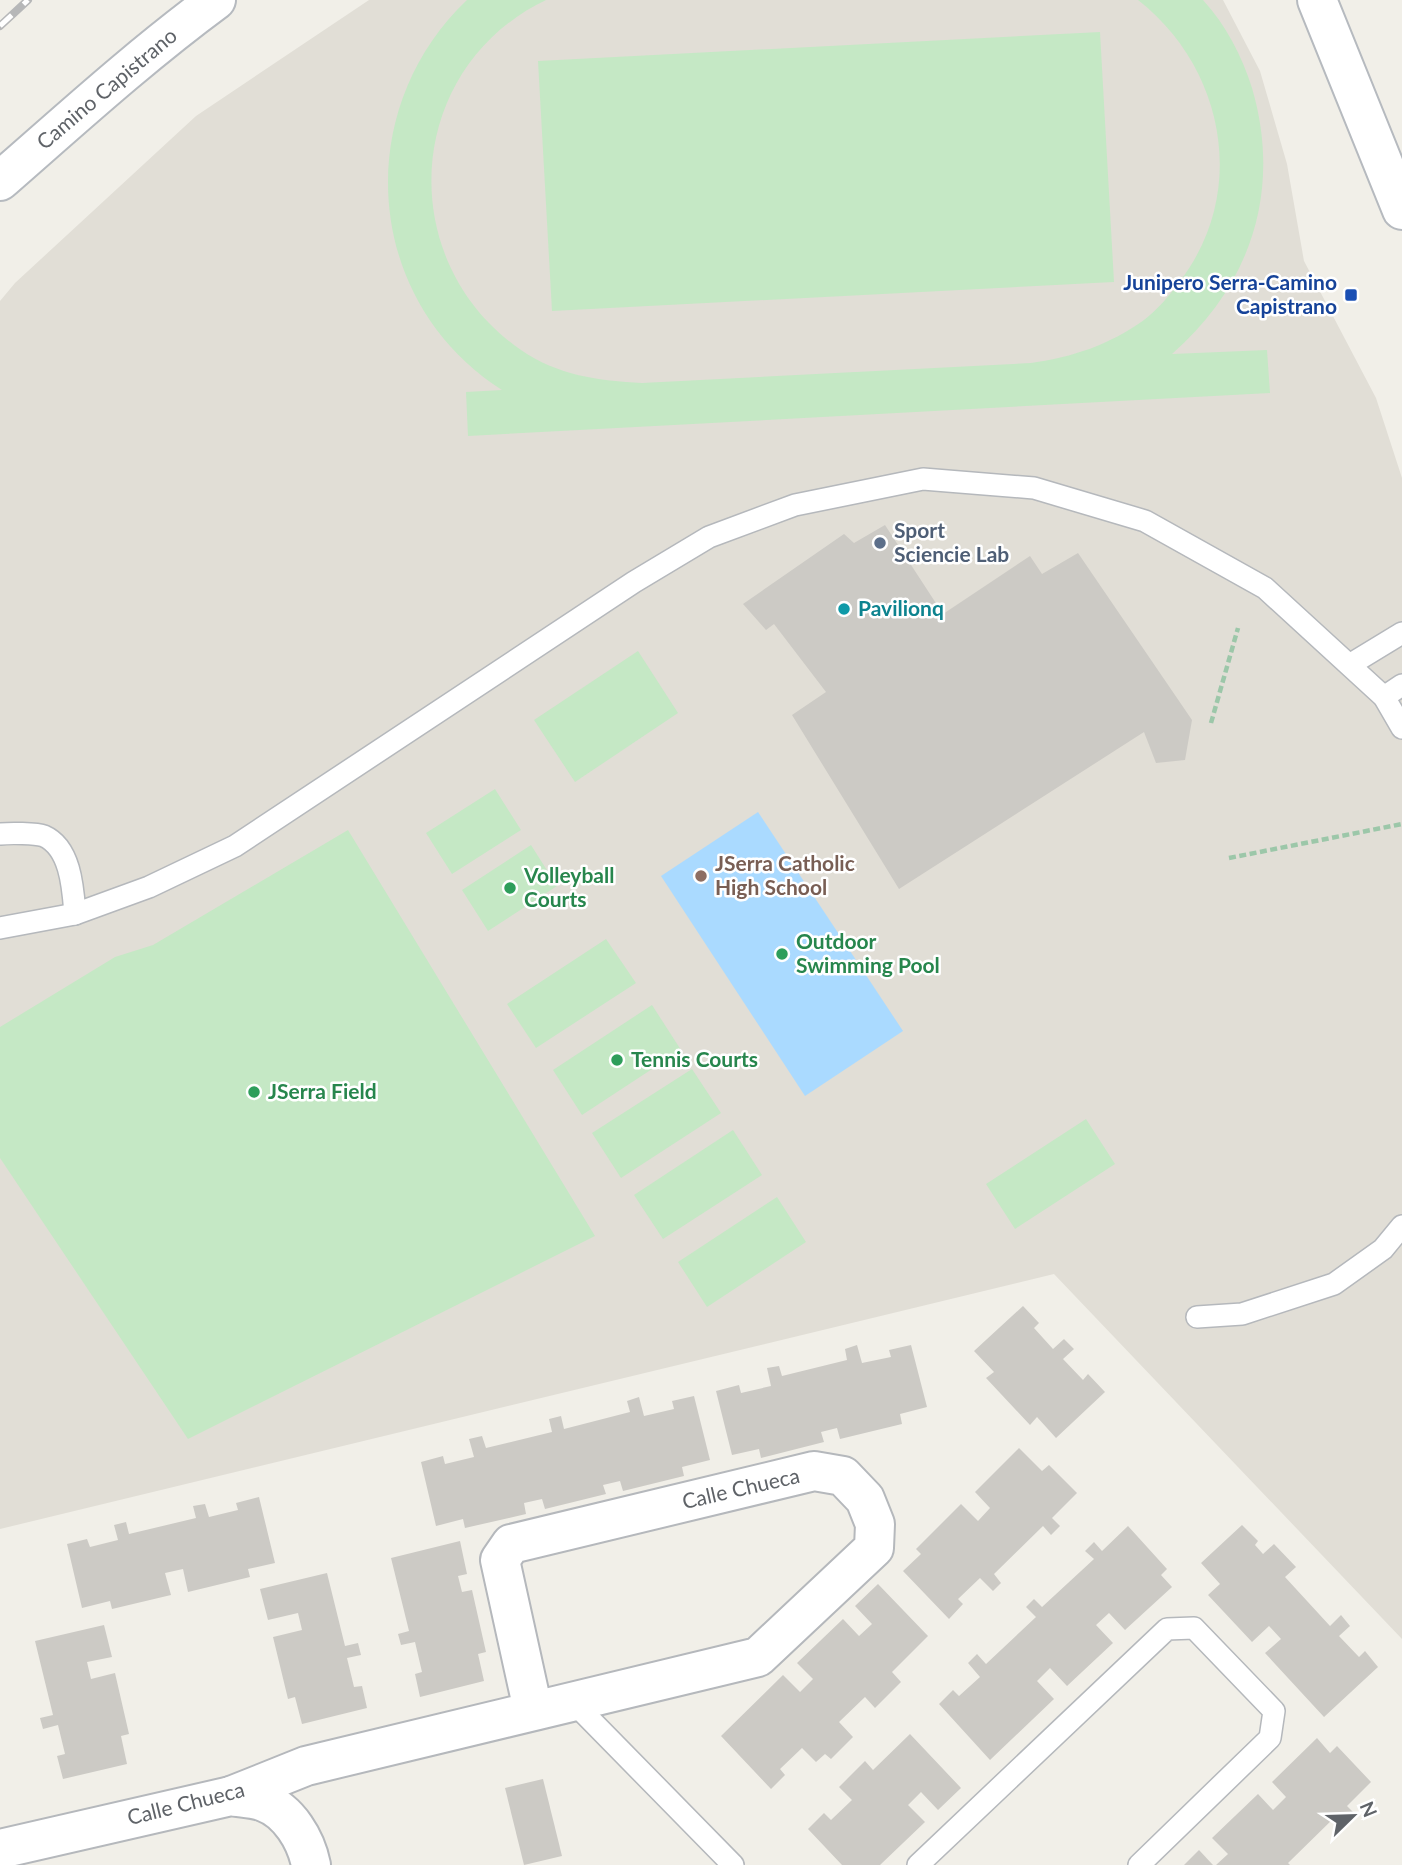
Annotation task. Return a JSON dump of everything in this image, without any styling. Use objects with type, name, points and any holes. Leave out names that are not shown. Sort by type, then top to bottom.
[{"type":"street","name":"Camino Capistrano","points":[[0,181],[95,97],[216,0]]},
{"type":"street","points":[[1317,0],[1402,210]]},
{"type":"street","name":"Calle Chueca","points":[[0,1849],[231,1796],[306,1766],[758,1657],[874,1548],[875,1524],[865,1499],[843,1476],[814,1471],[511,1544],[500,1560],[533,1710]]},
{"type":"street","points":[[231,1796],[265,1802],[293,1823],[309,1853],[311,1865]]},
{"type":"lane","points":[[0,928],[75,914],[149,887],[235,846],[634,582],[709,537],[795,505],[923,480],[1034,488],[1145,521],[1265,588],[1384,697],[1402,727]]},
{"type":"lane","points":[[1351,664],[1402,632]]},
{"type":"lane","points":[[1384,697],[1402,685]]},
{"type":"lane","points":[[0,834],[43,836],[59,849],[71,876],[75,914]]},
{"type":"lane","points":[[1197,1317],[1242,1314],[1334,1284],[1383,1249],[1402,1226]]},
{"type":"lane","points":[[918,1865],[1167,1629],[1194,1628],[1274,1711],[1270,1738],[1139,1865]]},
{"type":"lane","points":[[572,1701],[733,1865]]},
{"type":"path","points":[[1210,723],[1238,628]]},
{"type":"path","points":[[1228,858],[1402,824]]},
{"type":"shaded area","name":"JSerra Catholic High School","points":[[369,0],[1223,0],[1260,71],[1287,164],[1304,261],[1376,398],[1402,478],[1402,1639],[1054,1274],[0,1529],[0,301],[15,283],[196,116]]},
{"type":"green space","points":[[467,0],[546,0],[499,31],[464,71],[442,117],[432,167],[435,218],[451,267],[479,312],[521,350],[535,359],[579,375],[642,383],[1031,363],[1090,349],[1144,320],[1159,307],[1180,281],[1202,246],[1215,209],[1220,170],[1217,132],[1207,95],[1191,60],[1167,28],[1138,0],[1203,0],[1232,41],[1252,88],[1260,126],[1263,163],[1261,199],[1253,233],[1240,266],[1222,298],[1199,327],[1172,354],[1267,350],[1270,393],[468,436],[466,392],[502,390],[456,353],[422,308],[399,257],[389,204],[390,149],[404,95],[429,45]]},
{"type":"green space","points":[[1100,32],[1114,282],[552,311],[538,61]]},
{"type":"green space","points":[[638,651],[678,713],[575,782],[534,720]]},
{"type":"green space","points":[[495,789],[521,830],[452,874],[426,833]]},
{"type":"green space","name":"JSerra Field","points":[[348,830],[595,1236],[188,1439],[0,1158],[0,1027],[115,957],[153,945]]},
{"type":"green space","name":"Volleyball Courts","points":[[531,845],[557,886],[488,931],[462,890]]},
{"type":"green space","points":[[606,939],[636,983],[536,1048],[507,1004]]},
{"type":"green space","name":"Tennis Courts","points":[[652,1005],[681,1050],[582,1115],[553,1070]]},
{"type":"green space","points":[[692,1069],[721,1113],[621,1178],[592,1133]]},
{"type":"green space","points":[[1086,1119],[1115,1164],[1015,1229],[986,1184]]},
{"type":"green space","points":[[733,1130],[762,1175],[663,1239],[634,1195]]},
{"type":"green space","points":[[777,1197],[806,1242],[707,1307],[678,1262]]},
{"type":"water","name":"Outdoor Swimming Pool","points":[[758,812],[903,1031],[805,1096],[661,876]]},
{"type":"building","points":[[885,525],[943,614],[1030,556],[1042,574],[1078,553],[1192,720],[1185,760],[1156,763],[1144,732],[899,889],[792,715],[826,692],[774,624],[766,630],[743,604],[844,534],[854,543]]},
{"type":"building","points":[[1023,1306],[1039,1323],[1034,1328],[1053,1349],[1064,1339],[1074,1349],[1063,1359],[1083,1380],[1088,1374],[1105,1392],[1056,1438],[1037,1417],[1030,1425],[986,1378],[994,1372],[974,1351]]},
{"type":"building","points":[[857,1345],[862,1363],[891,1357],[889,1350],[911,1345],[927,1407],[900,1414],[902,1424],[840,1439],[837,1428],[821,1432],[824,1442],[761,1458],[759,1449],[732,1455],[716,1391],[739,1385],[741,1393],[771,1386],[767,1368],[779,1366],[782,1376],[847,1360],[845,1349]]},
{"type":"building","points":[[694,1396],[710,1460],[682,1467],[684,1476],[623,1491],[620,1481],[603,1485],[606,1494],[545,1509],[542,1499],[524,1503],[526,1514],[465,1528],[463,1519],[436,1526],[421,1462],[443,1456],[445,1464],[474,1457],[469,1439],[482,1436],[486,1448],[552,1432],[549,1419],[561,1416],[564,1429],[630,1412],[627,1401],[639,1397],[644,1416],[674,1409],[672,1401]]},
{"type":"building","points":[[1019,1448],[1042,1471],[1049,1465],[1077,1493],[1052,1518],[1060,1526],[1051,1535],[1043,1526],[994,1574],[1001,1583],[993,1591],[980,1578],[958,1599],[963,1604],[949,1619],[903,1571],[921,1554],[916,1549],[961,1504],[978,1521],[990,1508],[975,1492]]},
{"type":"building","points":[[259,1497],[275,1563],[248,1569],[250,1577],[188,1592],[183,1569],[165,1573],[171,1595],[112,1609],[110,1601],[82,1608],[67,1544],[87,1539],[90,1547],[118,1540],[114,1525],[126,1522],[129,1534],[196,1518],[193,1506],[205,1504],[209,1517],[238,1510],[236,1503]]},
{"type":"building","points":[[1242,1525],[1258,1541],[1255,1545],[1263,1554],[1274,1544],[1296,1567],[1285,1577],[1330,1626],[1341,1615],[1350,1626],[1339,1636],[1359,1657],[1365,1651],[1378,1667],[1324,1717],[1265,1653],[1281,1639],[1269,1626],[1252,1642],[1208,1595],[1220,1584],[1201,1563]]},
{"type":"building","points":[[1128,1526],[1167,1569],[1161,1575],[1172,1587],[1125,1630],[1109,1613],[1096,1625],[1113,1643],[1067,1686],[1050,1668],[1037,1681],[1054,1699],[990,1760],[939,1704],[953,1690],[959,1696],[980,1677],[968,1663],[977,1654],[986,1664],[1036,1617],[1026,1607],[1034,1599],[1042,1607],[1094,1559],[1085,1551],[1094,1542],[1102,1551]]},
{"type":"building","points":[[460,1541],[467,1574],[458,1576],[462,1592],[472,1590],[486,1652],[478,1654],[484,1681],[420,1697],[415,1674],[422,1672],[415,1642],[401,1645],[398,1634],[409,1631],[391,1558]]},
{"type":"building","points":[[327,1573],[345,1646],[358,1643],[361,1655],[347,1658],[354,1687],[362,1686],[367,1708],[302,1724],[295,1697],[288,1699],[273,1637],[302,1630],[298,1613],[268,1620],[260,1589]]},
{"type":"building","points":[[878,1584],[928,1636],[892,1672],[901,1682],[875,1708],[865,1697],[839,1722],[853,1737],[831,1759],[825,1754],[816,1762],[802,1748],[780,1769],[785,1775],[771,1789],[721,1736],[783,1675],[800,1692],[813,1679],[797,1663],[843,1619],[859,1636],[872,1624],[855,1606]]},
{"type":"building","points":[[104,1625],[112,1657],[87,1662],[91,1679],[115,1673],[129,1734],[121,1736],[127,1764],[63,1779],[57,1756],[65,1754],[58,1725],[43,1729],[40,1718],[53,1715],[35,1641]]},
{"type":"building","points":[[910,1734],[961,1788],[938,1810],[921,1792],[908,1805],[925,1822],[880,1865],[842,1865],[808,1829],[824,1813],[831,1820],[852,1800],[839,1787],[865,1761],[873,1770]]},
{"type":"building","points":[[1317,1738],[1330,1753],[1337,1746],[1371,1782],[1347,1806],[1356,1815],[1347,1824],[1337,1815],[1288,1863],[1290,1865],[1216,1865],[1228,1854],[1212,1838],[1258,1794],[1273,1810],[1286,1797],[1272,1782]]},
{"type":"building","points":[[543,1779],[562,1856],[524,1865],[505,1788]]},
{"type":"building","points":[[1199,1850],[1213,1865],[1184,1865]]},
{"type":"railway","points":[[0,26],[28,0]]},
{"type":"place","name":"Junipero Serra-Camino Capistrano","points":[[1351,295]]},
{"type":"place","name":"Sport Sciencie Lab","points":[[880,543]]},
{"type":"place","name":"Pavilionq","points":[[844,609]]},
{"type":"place","name":"JSerra Catholic High School","points":[[701,876]]},
{"type":"place","name":"Volleyball Courts","points":[[510,888]]},
{"type":"place","name":"Outdoor Swimming Pool","points":[[782,954]]},
{"type":"place","name":"Tennis Courts","points":[[617,1060]]},
{"type":"place","name":"JSerra Field","points":[[254,1092]]}]
